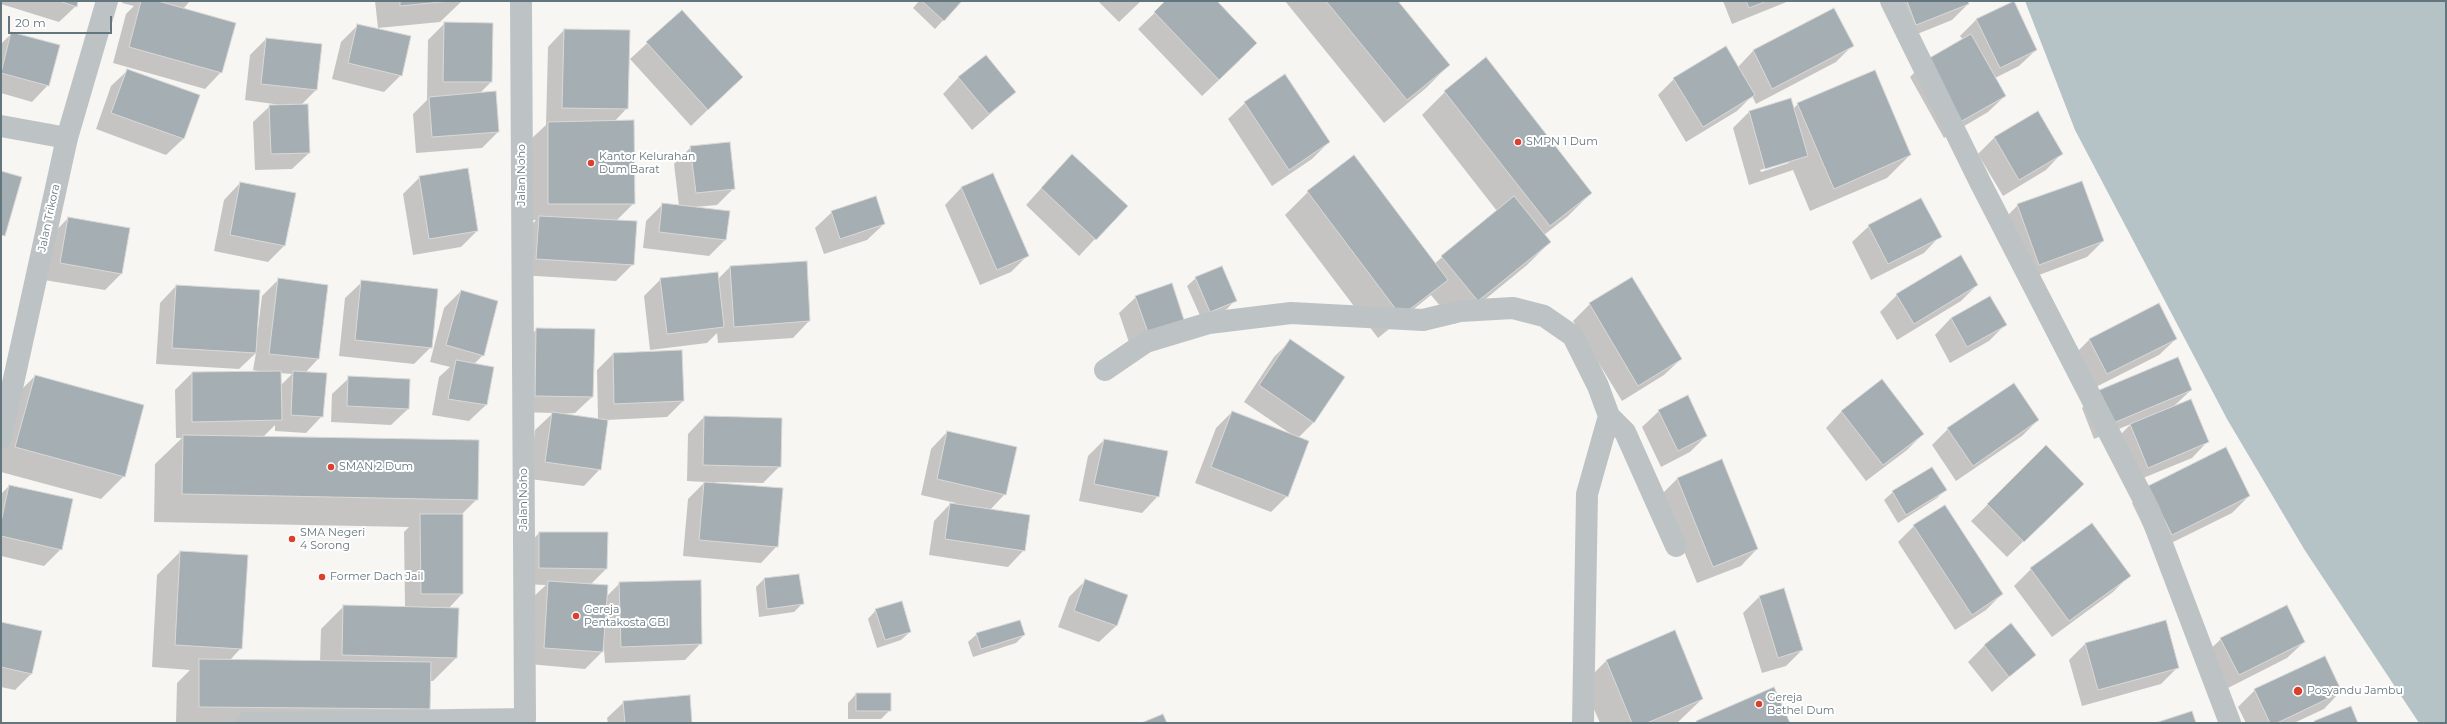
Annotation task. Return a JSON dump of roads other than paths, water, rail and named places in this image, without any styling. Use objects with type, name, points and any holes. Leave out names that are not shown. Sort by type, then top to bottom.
[{"type":"street","name":"Jalan Trikora","points":[[1,438],[67,138],[107,1]]},
{"type":"street","name":"Jalan Noho","points":[[246,723],[525,719],[521,1]]},
{"type":"street","points":[[1891,1],[1982,184],[2149,510],[2230,723]]},
{"type":"street","points":[[1,126],[67,138]]},
{"type":"street","points":[[1105,370],[1146,342],[1209,323],[1291,314],[1423,320],[1460,311],[1513,308],[1544,316],[1573,336],[1598,386],[1609,416],[1625,432],[1676,546]]},
{"type":"street","points":[[1583,723],[1587,494],[1609,416]]},
{"type":"place","name":"SMPN 1 Dum","points":[[1518,142]]},
{"type":"place","name":"Kantor Kelurahan Dum Barat","points":[[591,163]]},
{"type":"place","name":"SMAN 2 Dum","points":[[331,467]]},
{"type":"place","name":"SMA Negeri 4 Sorong","points":[[292,539]]},
{"type":"place","name":"Former Dach Jail","points":[[322,577]]},
{"type":"place","name":"Gereja Pentakosta GBI","points":[[576,616]]},
{"type":"place","name":"Posyandu Jambu","points":[[2298,691]]},
{"type":"place","name":"Gereja Bethel Dum","points":[[1759,704]]}]
